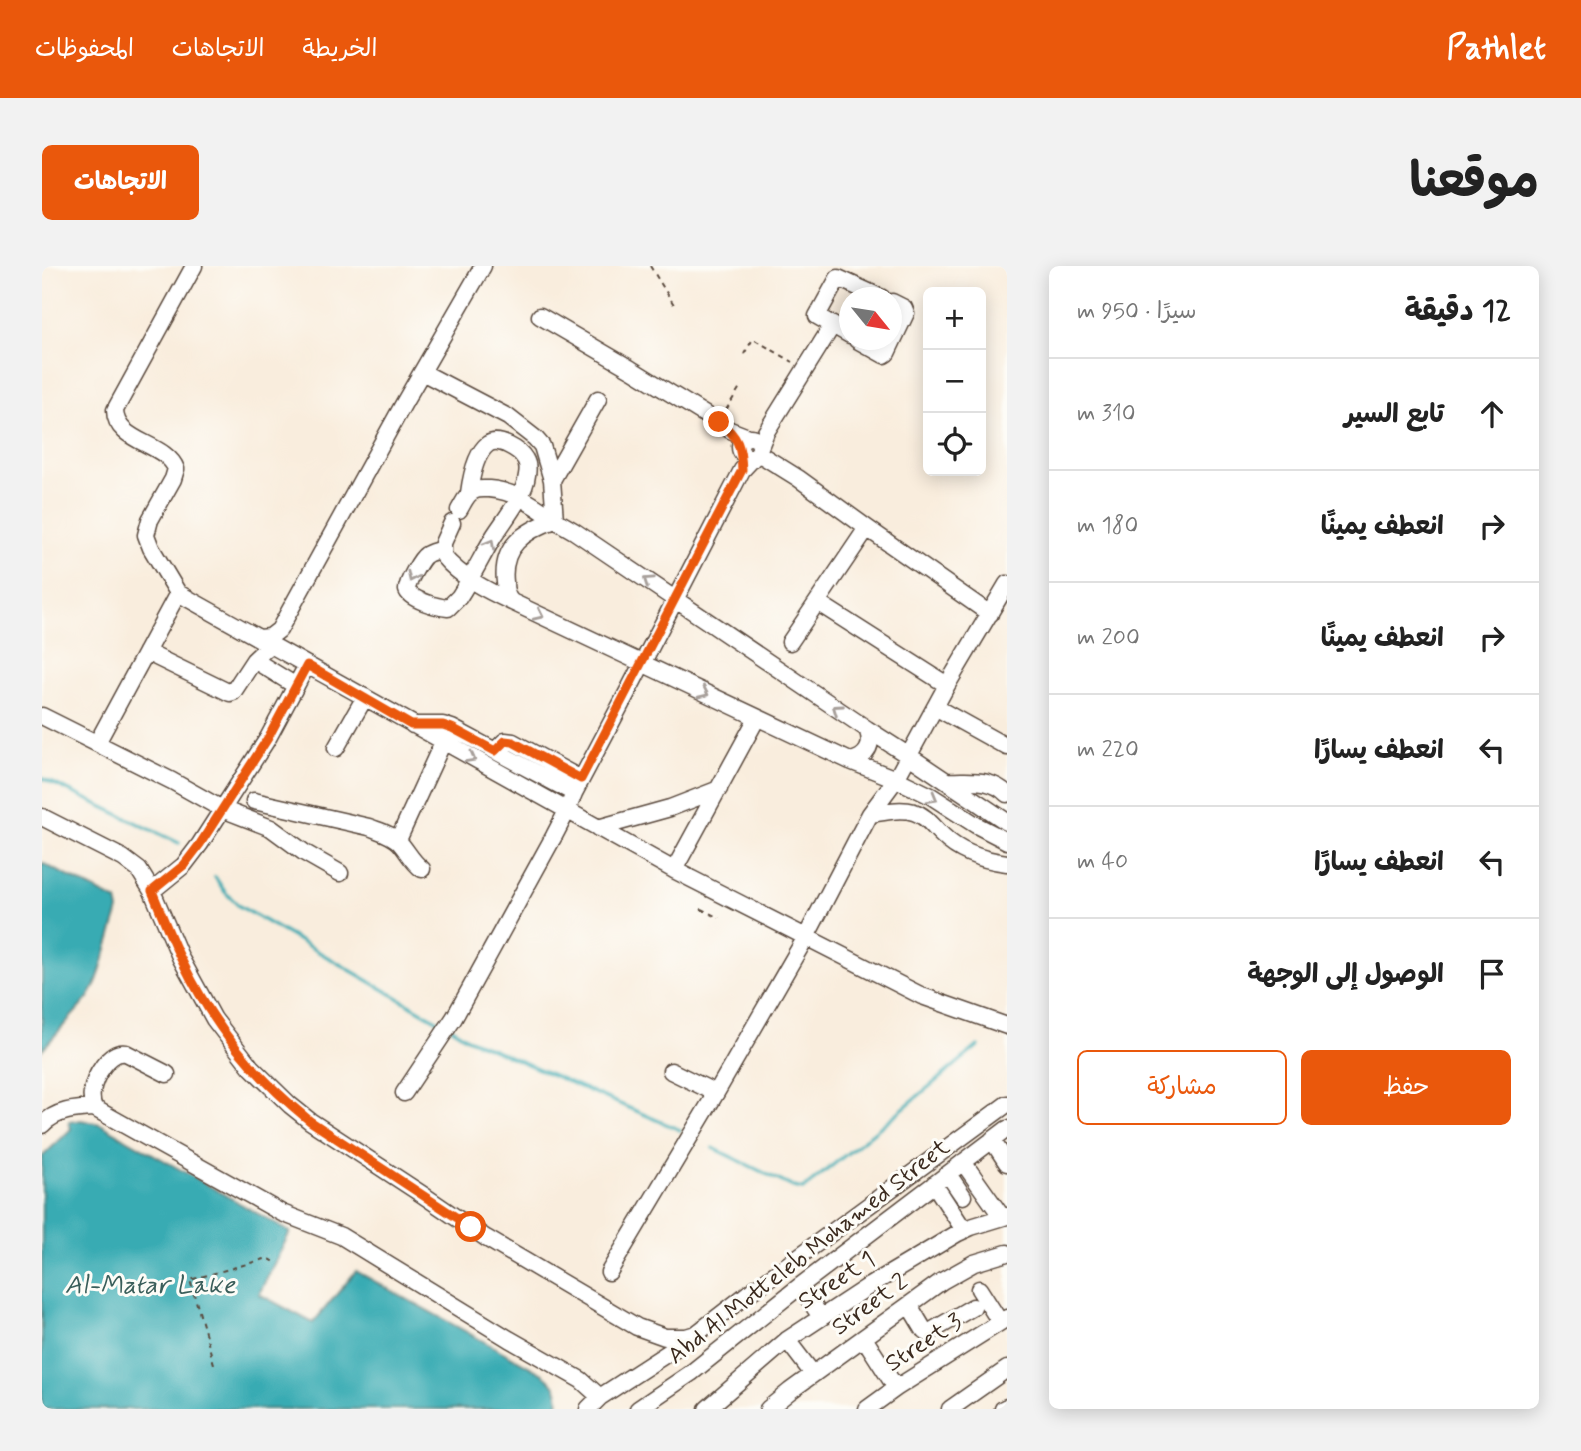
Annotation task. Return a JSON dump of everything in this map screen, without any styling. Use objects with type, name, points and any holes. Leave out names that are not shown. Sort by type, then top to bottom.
[{"type":"street","points":[[194,266],[115,410],[118,423],[128,433],[169,457],[176,469],[173,480],[150,520],[146,535],[178,593],[674,870],[922,996],[1007,1026]]},
{"type":"street","points":[[146,652],[229,693],[233,692],[254,660],[270,645],[271,637],[279,630],[482,266]]},
{"type":"street","points":[[839,330],[818,318],[817,314],[838,278],[858,287]]},
{"type":"street","points":[[540,316],[753,443],[866,528],[990,614]]},
{"type":"street","points":[[404,1093],[454,1018],[567,811],[577,786],[742,470],[753,443],[806,369],[832,326]]},
{"type":"street","points":[[875,350],[884,355],[889,350]]},
{"type":"street","points":[[422,372],[508,418],[535,438],[544,450],[552,480],[555,520]]},
{"type":"street","points":[[552,480],[598,399]]},
{"type":"street","points":[[442,549],[423,557],[407,584],[407,590],[432,606],[448,608],[471,579],[520,496],[527,478],[525,459],[519,452],[500,442],[492,442],[486,446],[474,470],[469,493],[443,542],[443,556],[447,561],[471,579],[487,590],[849,761],[896,779],[931,796],[1007,841]]},
{"type":"street","points":[[469,493],[477,489],[487,489],[520,496],[574,531],[1001,818],[986,830]]},
{"type":"street","points":[[512,602],[508,598],[504,572],[510,549],[529,531],[555,520]]},
{"type":"street","points":[[790,642],[866,528]]},
{"type":"street","points":[[609,1272],[806,937],[870,814],[896,779],[947,685],[1007,584]]},
{"type":"street","points":[[97,743],[178,593]]},
{"type":"street","points":[[817,602],[947,685]]},
{"type":"street","points":[[254,660],[296,686]]},
{"type":"street","points":[[152,891],[184,865],[200,844],[268,738],[307,665]]},
{"type":"street","points":[[336,748],[365,697]]},
{"type":"street","points":[[935,707],[1007,747]]},
{"type":"street","points":[[42,716],[222,809],[271,828],[305,853],[340,873]]},
{"type":"street","points":[[674,870],[757,718]]},
{"type":"street","points":[[411,725],[443,725],[452,728],[495,751],[577,786]]},
{"type":"street","points":[[849,761],[868,750],[870,740],[867,729]]},
{"type":"street","points":[[398,840],[443,742]]},
{"type":"street","points":[[946,781],[983,781],[998,786],[1007,794]]},
{"type":"street","points":[[598,828],[670,808],[719,789]]},
{"type":"street","points":[[254,801],[386,833],[398,840],[422,869]]},
{"type":"street","points":[[870,814],[902,810],[913,812],[926,819],[958,848],[985,859],[1007,863]]},
{"type":"street","points":[[42,817],[131,863],[139,870],[152,891],[181,959],[214,1019],[251,1067],[310,1121],[486,1238],[637,1326],[665,1337],[696,1334]]},
{"type":"street","points":[[94,1108],[94,1082],[108,1060],[119,1052],[167,1074]]},
{"type":"street","points":[[671,1071],[716,1093]]},
{"type":"street","points":[[588,1409],[600,1397],[696,1334],[1007,1104]]},
{"type":"street","points":[[42,1125],[61,1112],[94,1108],[282,1213],[341,1236],[581,1380],[600,1397]]},
{"type":"street","name":"Abd Al Motteleb Mohamed Street","points":[[638,1409],[691,1373],[800,1286],[1007,1129]]},
{"type":"street","points":[[992,1140],[1007,1163]]},
{"type":"street","points":[[963,1162],[1004,1217]]},
{"type":"street","points":[[948,1174],[963,1196]]},
{"type":"street","points":[[934,1184],[964,1230]]},
{"type":"street","name":"Street 1","points":[[707,1409],[788,1340],[821,1317],[964,1230],[1004,1217]]},
{"type":"street","name":"Street 2","points":[[768,1409],[942,1281],[974,1263],[1007,1252]]},
{"type":"street","points":[[800,1286],[821,1317]]},
{"type":"street","points":[[979,1289],[1003,1320]]},
{"type":"street","points":[[909,1305],[923,1331],[928,1333],[973,1307]]},
{"type":"street","name":"Street 3","points":[[867,1409],[1003,1320]]},
{"type":"street","points":[[864,1338],[896,1388]]},
{"type":"street","points":[[788,1340],[813,1374]]},
{"type":"street","points":[[676,1347],[691,1373]]},
{"type":"street","points":[[950,1409],[1007,1369]]},
{"type":"path","points":[[650,266],[676,308]]},
{"type":"path","points":[[744,354],[753,339],[806,369]]},
{"type":"path","points":[[778,352],[780,348]]},
{"type":"path","points":[[725,426],[740,387]]},
{"type":"path","points":[[701,909],[719,918]]},
{"type":"path","points":[[214,1364],[190,1280],[268,1258],[275,1262]]},
{"type":"water","points":[[42,863],[117,901],[119,910],[96,984],[88,998],[42,1050]]},
{"type":"water","name":"Al-Matar Lake","points":[[81,1120],[100,1124],[290,1232],[259,1294],[313,1323],[356,1271],[543,1374],[556,1389],[559,1398],[557,1409],[42,1409],[42,1157],[71,1129],[69,1122]]},
{"type":"waterway","points":[[42,778],[179,843]]},
{"type":"waterway","points":[[215,877],[239,906],[445,1025]]},
{"type":"waterway","points":[[452,1028],[467,1038],[680,1130]]},
{"type":"waterway","points":[[713,1148],[793,1187],[803,1189],[978,1046]]},
{"type":"route","points":[[471,1227],[310,1121],[251,1067],[214,1019],[196,989],[152,891],[184,865],[200,844],[268,738],[307,665],[411,725],[443,725],[495,751],[505,741],[513,742],[581,779],[742,470],[740,446],[730,430],[719,422]]}]
